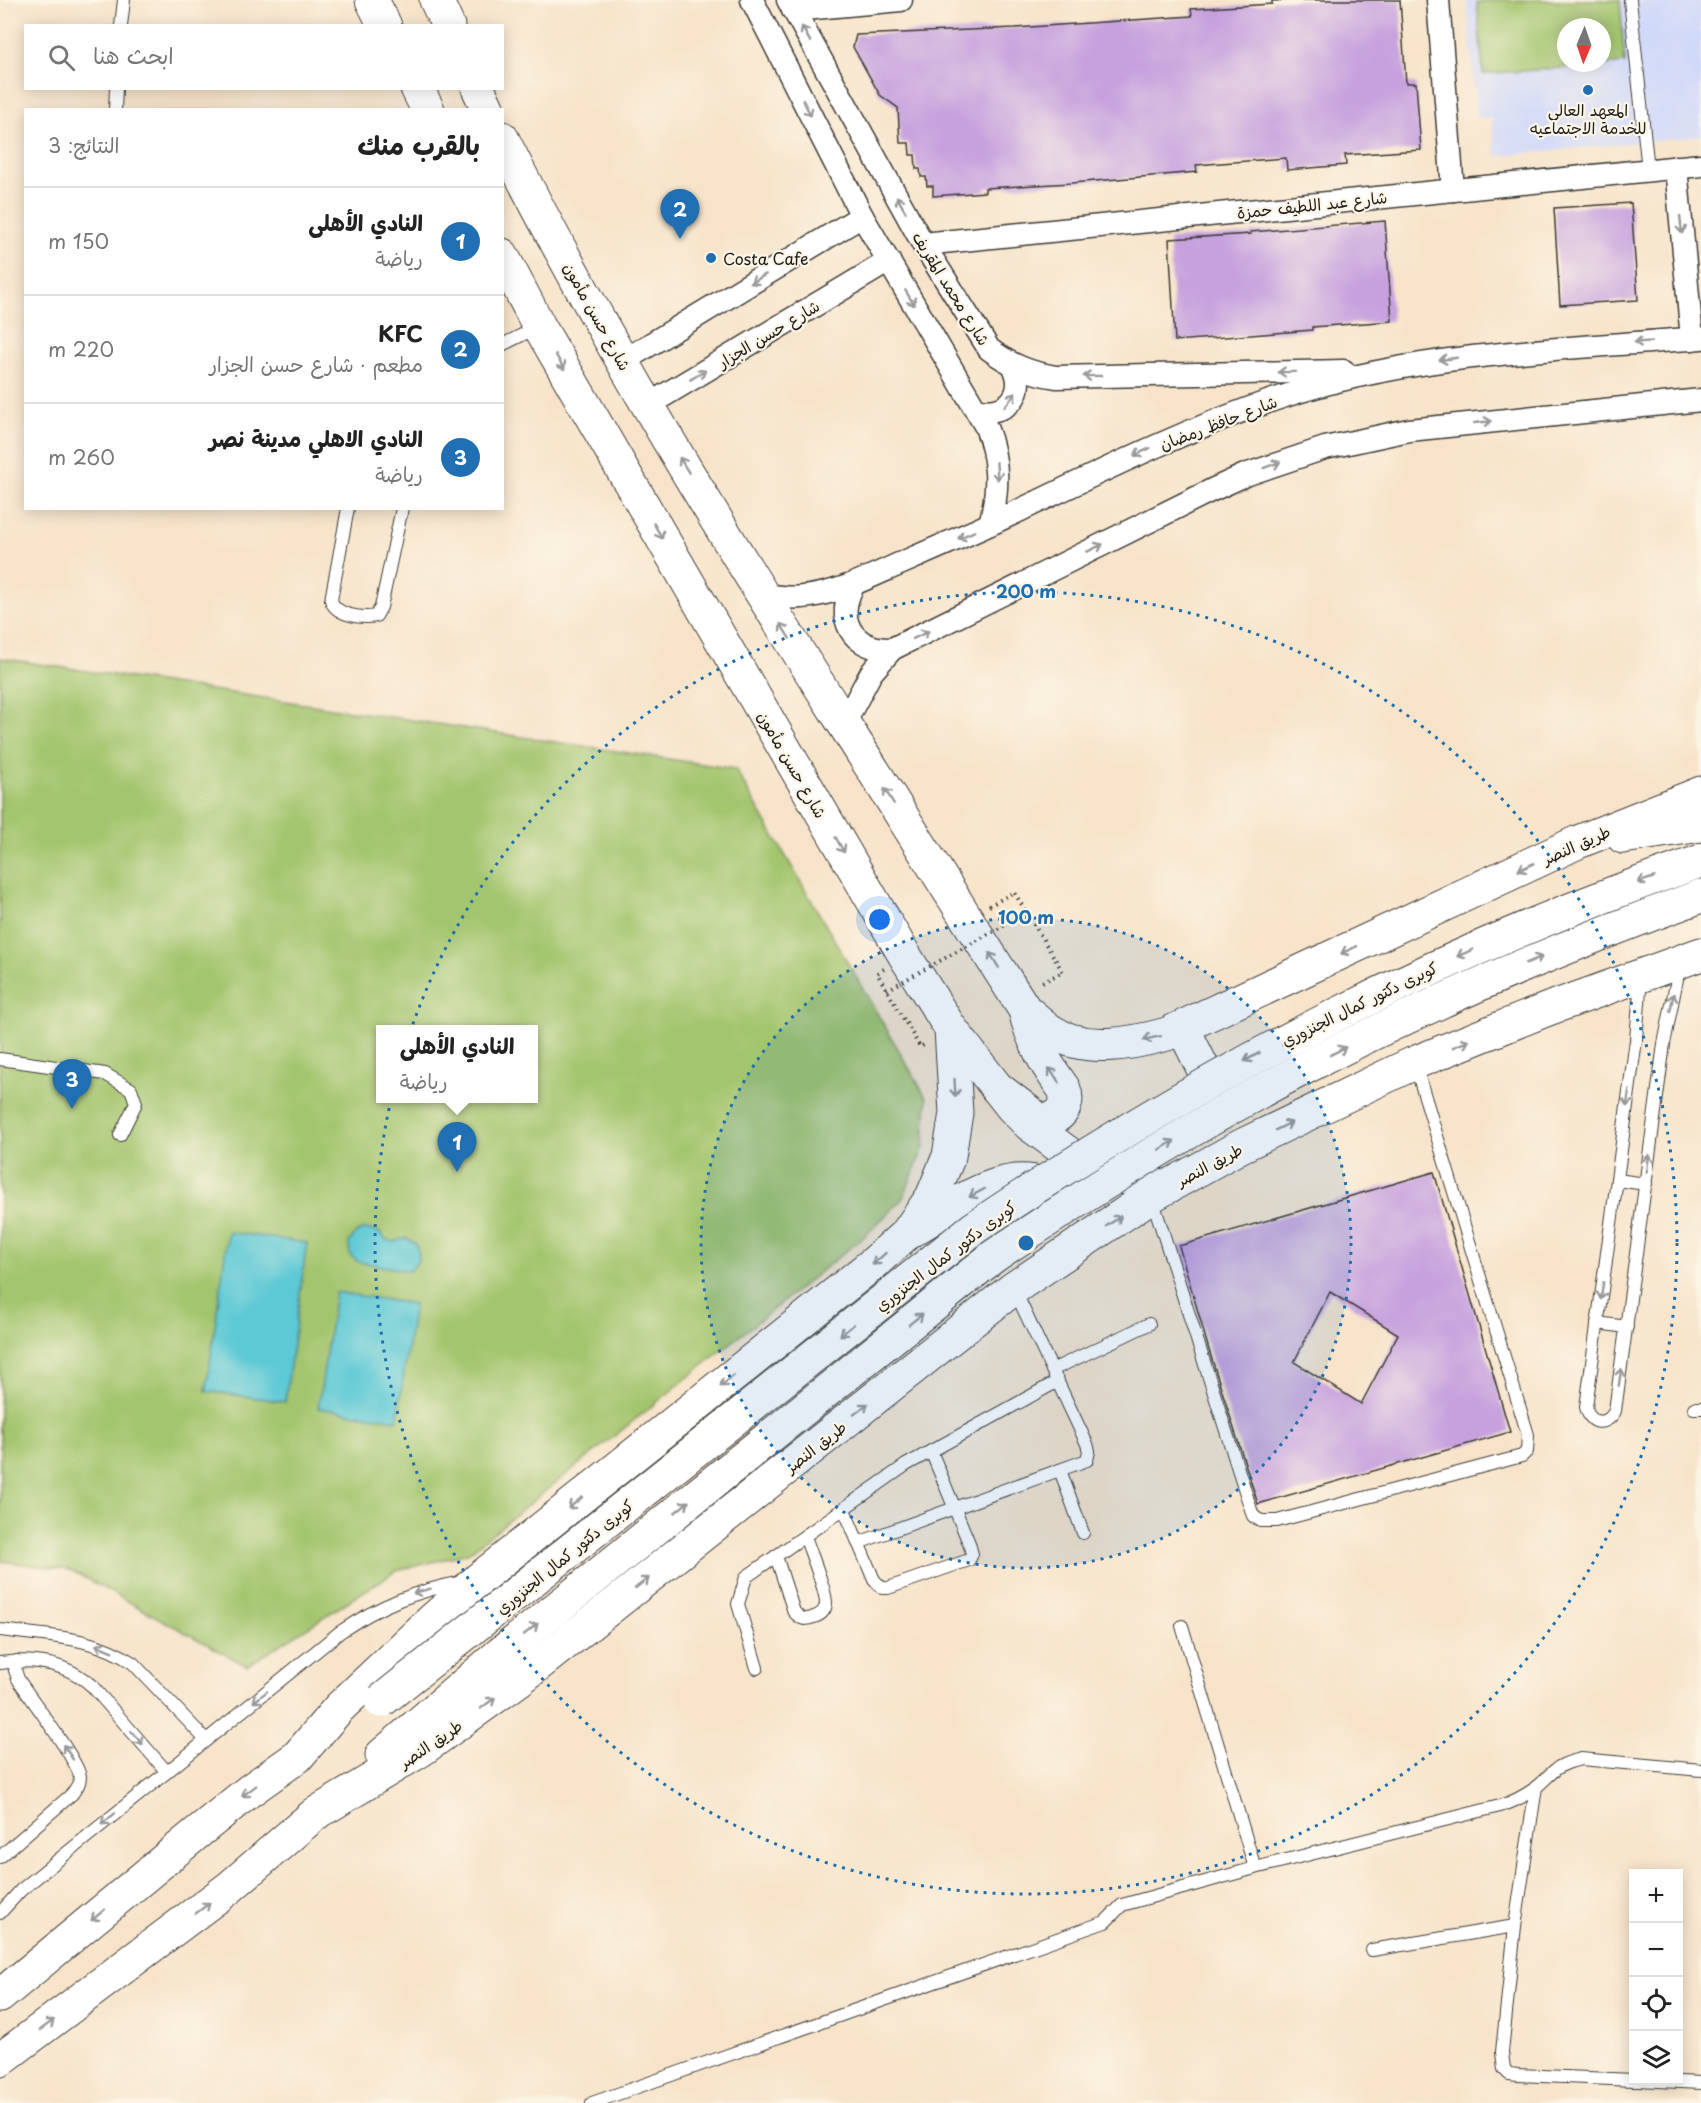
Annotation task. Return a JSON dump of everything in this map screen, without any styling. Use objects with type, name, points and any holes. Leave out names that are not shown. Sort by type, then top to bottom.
[{"type":"main road","points":[[372,0],[384,24]]},
{"type":"main road","points":[[436,0],[447,24]]},
{"type":"main road","points":[[418,90],[427,108]]},
{"type":"main road","points":[[479,90],[487,108]]},
{"type":"main road","name":"شارع حسن مأمون","points":[[504,142],[569,265],[648,405],[762,595],[1025,1010]]},
{"type":"main road","name":"شارع حسن مأمون","points":[[504,259],[539,326],[905,956],[951,1029],[1012,1107],[1030,1125],[1071,1155],[1117,1176],[1159,1191]]},
{"type":"main road","name":"طريق النصر","points":[[1025,1010],[1050,1031],[1082,1043],[1114,1044],[1150,1039],[1183,1028],[1578,842],[1701,793]]},
{"type":"main road","points":[[1578,842],[1701,825]]},
{"type":"main road","name":"كوبرى دكتور كمال الجنزوري","points":[[297,1757],[381,1701],[974,1228],[1047,1179],[1199,1086],[1436,965],[1611,892],[1701,861]]},
{"type":"main road","name":"كوبرى دكتور كمال الجنزوري","points":[[315,1814],[501,1653],[994,1256],[1066,1207],[1216,1116],[1371,1034],[1531,961],[1701,896]]},
{"type":"main road","name":"طريق النصر","points":[[0,2060],[229,1888],[315,1814],[421,1750],[520,1679],[1014,1288],[1159,1191],[1241,1146],[1414,1063],[1548,1009],[1691,957]]},
{"type":"main road","points":[[996,1087],[1039,1120],[1053,1119],[1064,1110],[1066,1095],[1038,1052],[1025,1010]]},
{"type":"main road","points":[[1183,1028],[1241,1146]]},
{"type":"main road","points":[[907,1233],[932,1197],[949,1156],[956,1113],[951,1029]]},
{"type":"main road","points":[[0,1996],[249,1791],[297,1757],[346,1700],[479,1579],[856,1277],[907,1233],[982,1190],[996,1184],[1022,1181],[1052,1188],[1064,1199],[1078,1227],[1081,1243]]},
{"type":"street","points":[[752,0],[862,216],[977,410],[993,446],[997,465],[998,485],[990,524]]},
{"type":"street","points":[[790,5],[901,0]]},
{"type":"street","points":[[1438,0],[1453,190]]},
{"type":"street","name":"شارع محمد المقريف","points":[[790,5],[923,244],[989,349],[1013,365],[1034,373],[1056,376],[1388,370]]},
{"type":"street","name":"شارع عبد اللطيف حمزة","points":[[923,244],[1701,165]]},
{"type":"street","points":[[1676,167],[1697,338]]},
{"type":"street","points":[[623,361],[862,216]]},
{"type":"street","name":"شارع حسن الجزار","points":[[648,405],[889,261]]},
{"type":"street","name":"شارع حافظ رمضان","points":[[762,595],[799,598],[825,594],[854,584],[990,524],[1167,440],[1223,417],[1291,394],[1388,370],[1490,353],[1697,338]]},
{"type":"street","points":[[977,410],[994,411],[1009,404],[1018,390],[1017,373],[1013,365]]},
{"type":"street","points":[[844,724],[871,673],[892,649],[1212,490],[1265,468],[1325,448],[1409,430],[1701,400]]},
{"type":"street","points":[[854,584],[847,596],[845,610],[847,623],[854,636],[865,645],[878,649],[892,649]]},
{"type":"lane","points":[[122,24],[124,0]]},
{"type":"lane","points":[[1630,0],[1648,170]]},
{"type":"lane","points":[[115,108],[116,90]]},
{"type":"lane","points":[[504,344],[539,326]]},
{"type":"lane","points":[[348,510],[331,600],[340,612],[369,617],[375,616],[381,607],[402,510]]},
{"type":"lane","points":[[1641,974],[1636,1040],[1586,1407],[1588,1416],[1594,1421],[1603,1422],[1611,1419],[1615,1411],[1664,1044],[1691,957]]},
{"type":"lane","points":[[0,1059],[105,1074],[131,1089],[136,1103],[120,1135]]},
{"type":"lane","points":[[1159,1191],[1253,1516],[1261,1521],[1277,1521],[1522,1456],[1527,1450],[1528,1435],[1414,1063]]},
{"type":"lane","points":[[1617,1180],[1646,1184]]},
{"type":"lane","points":[[858,1543],[1087,1460],[1089,1452],[1014,1288]]},
{"type":"lane","points":[[1598,1323],[1627,1327]]},
{"type":"lane","points":[[1052,1370],[1149,1324]]},
{"type":"lane","points":[[757,1668],[738,1604],[746,1577],[906,1465],[1058,1382]]},
{"type":"lane","points":[[843,1509],[874,1580],[882,1588],[888,1588],[969,1560],[972,1554],[931,1451]]},
{"type":"lane","points":[[1060,1470],[1083,1533]]},
{"type":"lane","points":[[776,1556],[794,1612],[800,1619],[806,1620],[819,1615],[824,1611],[826,1599],[805,1536]]},
{"type":"lane","points":[[0,1913],[21,1890],[340,1632],[363,1616],[388,1603],[415,1593],[479,1579]]},
{"type":"lane","points":[[1182,1626],[1255,1868]]},
{"type":"lane","points":[[0,1629],[86,1642],[122,1656],[133,1663],[206,1740]]},
{"type":"lane","points":[[0,1663],[17,1661],[50,1663],[80,1675],[166,1772]]},
{"type":"lane","points":[[0,1857],[72,1794],[80,1777],[74,1761],[18,1679],[15,1670],[17,1661]]},
{"type":"lane","points":[[592,2103],[1105,1922],[1122,1905],[1255,1868],[1500,1806],[1519,1799],[1564,1763],[1581,1759],[1701,1770]]},
{"type":"lane","points":[[1536,1787],[1515,1926],[1502,2052],[1504,2069],[1509,2074],[1518,2075],[1629,2080]]},
{"type":"lane","points":[[1372,1950],[1515,1926]]},
{"type":"lane","points":[[1683,2082],[1701,2083]]},
{"type":"path","points":[[1014,892],[1063,972]]},
{"type":"path","points":[[887,990],[1027,913]]},
{"type":"path","points":[[877,973],[920,1047]]},
{"type":"shaded area","name":"المعهد العالي للخدمة الاجتماعيه","points":[[1467,0],[1701,0],[1701,136],[1496,156],[1492,118],[1477,118]]},
{"type":"green space","points":[[1620,0],[1625,63],[1611,64],[1611,18],[1557,18],[1557,68],[1483,74],[1477,2]]},
{"type":"green space","points":[[0,658],[735,769],[927,1099],[924,1147],[903,1198],[866,1235],[468,1553],[396,1571],[247,1666],[70,1570],[0,1561]]},
{"type":"water","points":[[366,1229],[381,1233],[385,1239],[393,1242],[406,1238],[415,1243],[419,1255],[415,1265],[409,1271],[359,1262],[350,1255],[349,1242],[357,1232]]},
{"type":"water","points":[[228,1232],[307,1243],[285,1402],[206,1391]]},
{"type":"water","points":[[335,1292],[414,1304],[397,1420],[318,1408]]},
{"type":"building","points":[[1400,0],[1406,83],[1416,83],[1421,150],[1345,155],[1346,165],[1287,170],[1286,158],[1196,165],[1197,172],[985,188],[985,192],[933,196],[933,186],[927,186],[926,177],[921,177],[920,169],[916,169],[915,155],[910,155],[909,143],[900,143],[898,108],[880,95],[853,47],[856,35],[1015,28],[1192,16],[1191,9],[1272,4],[1272,1]]},
{"type":"building","points":[[1631,203],[1638,300],[1560,305],[1554,208]]},
{"type":"building","points":[[1385,221],[1392,321],[1175,341],[1169,239],[1251,234],[1250,232]]},
{"type":"building","points":[[1434,1172],[1510,1432],[1258,1504],[1179,1246]],"holes":[[[1330,1292],[1398,1334],[1361,1404],[1294,1362]]]},
{"type":"place","name":"المعهد العالي للخدمة الاجتماعيه","points":[[1588,90]]},
{"type":"place","name":"KFC","points":[[680,239]]},
{"type":"place","name":"Costa Cafe","points":[[711,258]]},
{"type":"place","name":"النادي الاهلي مدينة نصر","points":[[72,1109]]},
{"type":"place","name":"النادي الأهلى","points":[[457,1172]]}]
